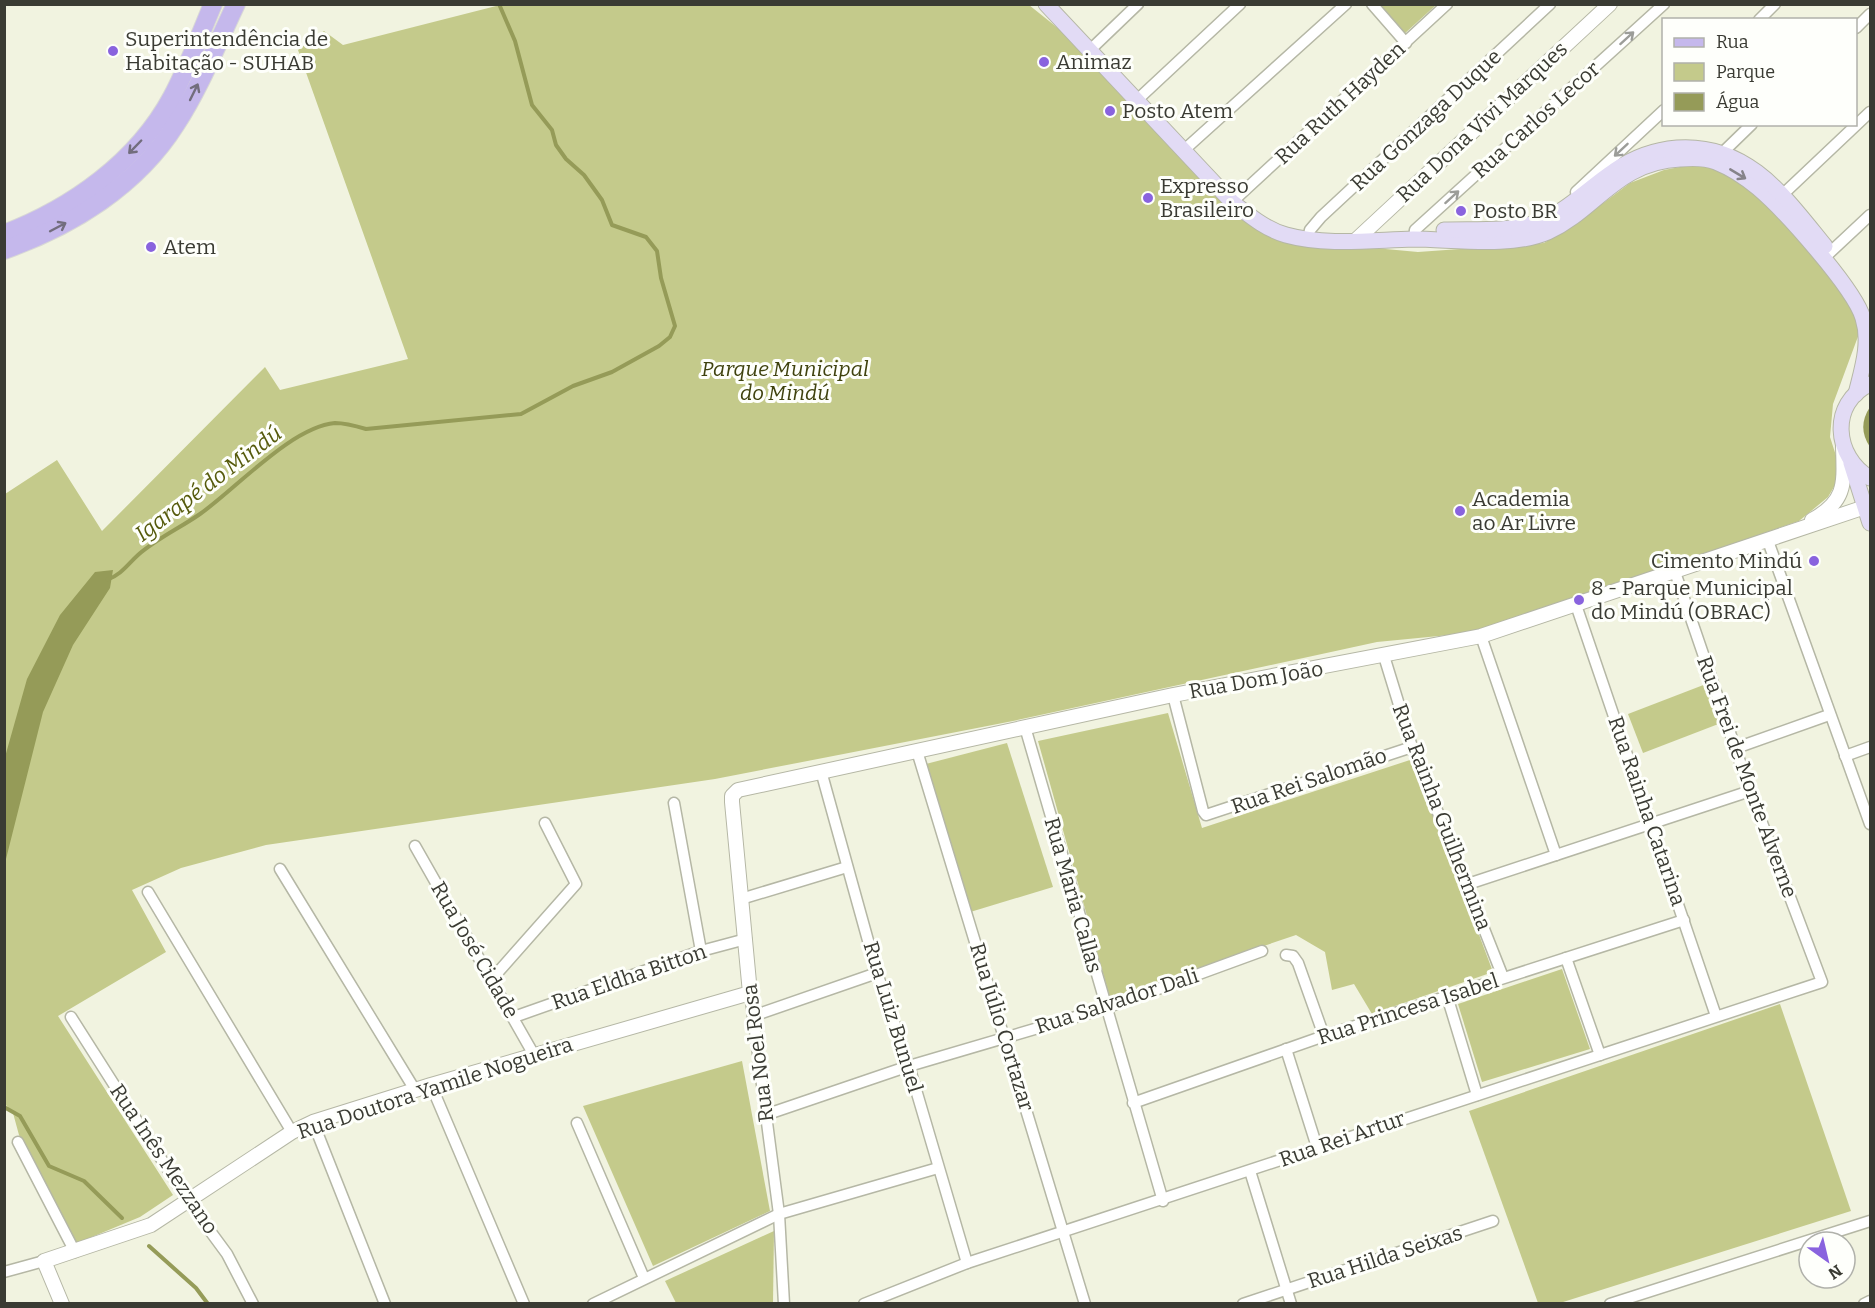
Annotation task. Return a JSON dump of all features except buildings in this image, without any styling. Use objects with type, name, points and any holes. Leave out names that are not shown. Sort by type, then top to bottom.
[{"type":"main road","points":[[7,231],[50,215],[76,199],[94,186],[139,143],[172,97],[213,4]]},
{"type":"main road","points":[[4,250],[50,232],[84,214],[119,188],[157,149],[176,125],[191,98],[236,4]]},
{"type":"main road","points":[[1046,4],[1092,48],[1235,200],[1260,216],[1309,235],[1415,235],[1521,227],[1549,218],[1637,157],[1658,150],[1689,147],[1748,166],[1827,256],[1868,312],[1866,351],[1856,393]]},
{"type":"main road","points":[[1058,4],[1092,48]]},
{"type":"main road","points":[[1415,235],[1500,240],[1545,233],[1556,228],[1614,182],[1636,169],[1658,162],[1718,157]]},
{"type":"main road","points":[[1870,384],[1856,393],[1849,402],[1841,424],[1843,446],[1868,506],[1870,523]]},
{"type":"main road","points":[[1851,462],[1870,478]]},
{"type":"street","points":[[1092,48],[1138,4]]},
{"type":"street","points":[[1139,98],[1240,4]]},
{"type":"street","points":[[1186,148],[1346,4]]},
{"type":"street","points":[[1372,4],[1406,43]]},
{"type":"street","name":"Rua Ruth Hayden","points":[[1235,200],[1447,4]]},
{"type":"street","name":"Rua Gonzaga Duque","points":[[1309,235],[1550,4]]},
{"type":"street","name":"Rua Dona Vivi Marques","points":[[1360,236],[1610,4]]},
{"type":"street","name":"Rua Carlos Lecor","points":[[1415,235],[1664,4]]},
{"type":"street","points":[[1761,18],[1775,4]]},
{"type":"street","points":[[1857,27],[1870,14]]},
{"type":"street","points":[[1545,233],[1549,218],[1662,112]]},
{"type":"street","points":[[1857,124],[1870,112]]},
{"type":"street","points":[[1718,157],[1750,126]]},
{"type":"street","points":[[1778,199],[1855,126]]},
{"type":"street","points":[[1827,256],[1870,215]]},
{"type":"street","name":"Rua Dom João","points":[[1775,539],[1821,515],[1840,497],[1843,487],[1843,446]]},
{"type":"street","name":"Rua Dom João","points":[[732,802],[732,796],[746,787],[1173,695],[1481,636],[1576,606],[1868,506]]},
{"type":"street","points":[[1775,539],[1829,715],[1870,824]]},
{"type":"street","name":"Rua Frei de Monte Alverne","points":[[1675,572],[1750,791],[1822,982]]},
{"type":"street","name":"Rua Rainha Catarina","points":[[1576,606],[1716,1016]]},
{"type":"street","points":[[1481,636],[1556,855]]},
{"type":"street","name":"Rua Rainha Guilhermina","points":[[1384,656],[1412,747],[1503,977]]},
{"type":"street","name":"Rua Rei Salomão","points":[[1173,695],[1206,815],[1412,747]]},
{"type":"street","points":[[1736,748],[1829,715]]},
{"type":"street","name":"Rua Maria Callas","points":[[1025,727],[1163,1201]]},
{"type":"street","points":[[1845,756],[1870,747]]},
{"type":"street","name":"Rua Júlio Cortazar","points":[[917,751],[1065,1231],[1085,1304]]},
{"type":"street","name":"Rua Luiz Bunuel","points":[[821,771],[878,973],[909,1066],[967,1263]]},
{"type":"street","points":[[1465,885],[1750,791]]},
{"type":"street","name":"Rua Noel Rosa","points":[[732,802],[750,993],[779,1214],[784,1304]]},
{"type":"street","points":[[674,803],[701,951]]},
{"type":"street","points":[[492,979],[576,884],[545,822]]},
{"type":"street","name":"Rua José Cidade","points":[[415,846],[534,1055]]},
{"type":"street","points":[[741,899],[847,867]]},
{"type":"street","points":[[280,869],[415,1090]]},
{"type":"street","points":[[148,892],[292,1132]]},
{"type":"street","name":"Rua Princesa Isabel","points":[[1133,1103],[1324,1036],[1684,920]]},
{"type":"street","name":"Rua Eldha Bitton","points":[[514,1017],[701,951],[746,939]]},
{"type":"street","name":"Rua Salvador Dali","points":[[765,1114],[909,1066],[1106,1008],[1262,951]]},
{"type":"street","points":[[1286,955],[1293,956],[1298,963],[1324,1036]]},
{"type":"street","points":[[1566,958],[1600,1055]]},
{"type":"street","points":[[753,1016],[878,973]]},
{"type":"street","name":"Rua Rei Artur","points":[[864,1304],[967,1263],[1163,1201],[1317,1147],[1822,982]]},
{"type":"street","name":"Rua Doutora Yamile Nogueira","points":[[4,1272],[138,1231],[292,1132],[313,1122],[431,1085],[750,993]]},
{"type":"street","points":[[1448,996],[1478,1095]]},
{"type":"street","name":"Rua Inês Mezzano","points":[[71,1017],[188,1200],[227,1254],[253,1304]]},
{"type":"street","points":[[1286,1049],[1317,1147]]},
{"type":"street","points":[[431,1085],[524,1304]]},
{"type":"street","points":[[313,1122],[385,1304]]},
{"type":"street","points":[[577,1123],[644,1278]]},
{"type":"street","points":[[18,1142],[75,1252]]},
{"type":"street","points":[[598,1303],[644,1278],[779,1214],[938,1168]]},
{"type":"street","points":[[1250,1171],[1291,1304]]},
{"type":"street","name":"Rua Hilda Seixas","points":[[1243,1304],[1493,1221]]},
{"type":"street","points":[[1610,1304],[1870,1221]]},
{"type":"street","points":[[44,1261],[62,1304]]},
{"type":"street","points":[[1864,1304],[1870,1301]]},
{"type":"green space","name":"Parque Municipal do Mindú","points":[[504,4],[1029,5],[1059,29],[1261,231],[1353,246],[1418,252],[1544,243],[1582,219],[1630,183],[1664,170],[1696,164],[1720,169],[1742,178],[1826,264],[1863,323],[1833,404],[1830,437],[1839,465],[1838,480],[1828,497],[1799,521],[1480,632],[1377,642],[1013,721],[715,779],[266,845],[181,868],[132,890],[166,952],[58,1016],[173,1195],[140,1217],[75,1244],[19,1135],[13,1113],[5,1104],[5,494],[57,460],[102,531],[265,367],[280,390],[408,359],[298,50],[324,31],[343,45]]},
{"type":"green space","points":[[1375,5],[1436,5],[1403,35]]},
{"type":"green space","points":[[1706,684],[1721,723],[1643,753],[1628,714]]},
{"type":"green space","points":[[1168,713],[1202,828],[1413,759],[1493,972],[1372,1014],[1354,984],[1332,990],[1325,952],[1296,935],[1110,998],[1038,741]]},
{"type":"green space","points":[[1007,743],[1053,887],[967,913],[922,765]]},
{"type":"green space","points":[[1562,969],[1590,1049],[1482,1082],[1458,1004]]},
{"type":"green space","points":[[1780,1004],[1851,1211],[1560,1303],[1538,1303],[1469,1111]]},
{"type":"green space","points":[[742,1061],[770,1211],[653,1266],[583,1106]]},
{"type":"green space","points":[[774,1231],[773,1303],[676,1303],[665,1281]]},
{"type":"water","points":[[1870,407],[1870,447],[1863,427]]},
{"type":"water","points":[[113,570],[110,588],[73,645],[43,712],[5,863],[5,757],[27,679],[60,615],[95,572]]},
{"type":"waterway","name":"Igarapé do Mindú","points":[[107,580],[120,572],[152,544],[200,514],[282,447],[318,427],[339,423],[366,429],[521,414],[573,386],[612,372],[659,346],[670,337],[675,326],[661,278],[657,251],[646,237],[612,225],[602,200],[584,175],[566,159],[556,145],[552,130],[532,105],[515,41],[499,4]]},
{"type":"waterway","points":[[4,1107],[20,1116],[49,1166],[84,1181],[122,1218]]},
{"type":"waterway","points":[[149,1246],[196,1288],[208,1304]]},
{"type":"place","name":"Superintendência de Habitação - SUHAB","points":[[113,51]]},
{"type":"place","name":"Animaz","points":[[1044,62]]},
{"type":"place","name":"Posto Atem","points":[[1110,111]]},
{"type":"place","name":"Expresso Brasileiro","points":[[1148,198]]},
{"type":"place","name":"Posto BR","points":[[1461,211]]},
{"type":"place","name":"Atem","points":[[151,247]]},
{"type":"place","name":"Academia ao Ar Livre","points":[[1460,511]]},
{"type":"place","name":"Cimento Mindú","points":[[1814,561]]},
{"type":"place","name":"8 - Parque Municipal do Mindú (OBRAC)","points":[[1579,600]]}]
